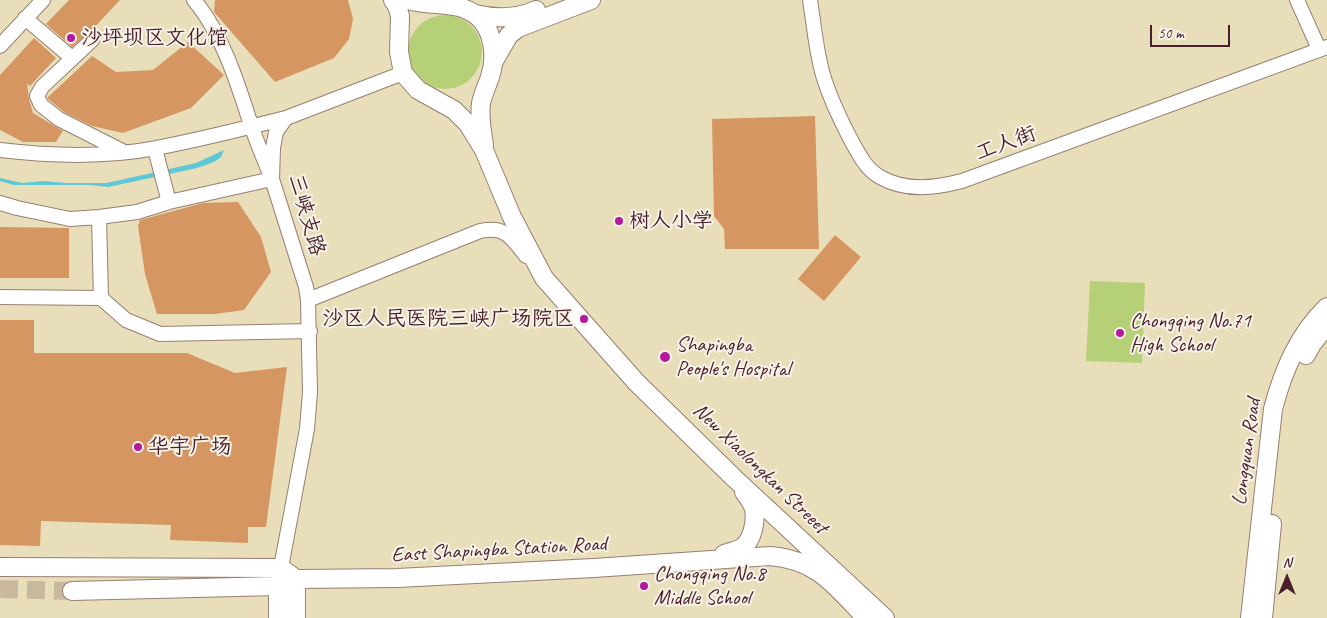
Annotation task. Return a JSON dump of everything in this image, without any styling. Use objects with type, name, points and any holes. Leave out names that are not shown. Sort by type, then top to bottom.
[{"type":"main road","points":[[393,0],[400,16],[399,52],[403,73],[418,90],[454,110],[468,124],[484,150]]},
{"type":"main road","points":[[408,0],[431,5],[456,6],[475,14],[496,18],[530,13],[562,0]]},
{"type":"main road","points":[[492,64],[506,39],[518,28],[591,0]]},
{"type":"main road","name":"New Xiaolongkan Streeet","points":[[475,14],[489,30],[493,50],[490,76],[481,103],[480,114],[484,150],[512,217],[544,278],[636,382],[734,478],[885,618]]},
{"type":"main road","name":"Longquan Road","points":[[1263,618],[1280,434],[1294,365],[1301,340],[1317,316],[1327,307]]},
{"type":"main road","name":"Longquan Road","points":[[1250,618],[1270,431],[1280,385],[1327,325]]},
{"type":"main road","points":[[704,560],[733,552],[744,546],[752,531],[754,510],[751,501],[734,478]]},
{"type":"main road","points":[[704,560],[770,556],[798,560],[824,574],[866,618]]},
{"type":"main road","name":"East Shapingba Station Road","points":[[72,590],[278,586],[296,579],[397,578],[594,568],[704,560]]},
{"type":"main road","points":[[0,567],[281,568],[296,579],[296,618]]},
{"type":"main road","points":[[278,586],[278,618]]},
{"type":"street","points":[[0,46],[43,0]]},
{"type":"street","points":[[0,202],[17,208],[70,219],[99,217],[137,212],[169,202],[272,179],[237,80],[205,14],[194,0]]},
{"type":"street","name":"工人街","points":[[810,0],[823,75],[839,117],[866,166],[880,177],[897,184],[917,188],[939,187],[962,182],[1323,48]]},
{"type":"street","points":[[1296,0],[1323,48]]},
{"type":"street","points":[[25,18],[72,58]]},
{"type":"street","points":[[92,40],[42,87],[37,96],[41,105],[59,119],[124,152]]},
{"type":"street","points":[[0,150],[35,154],[77,155],[154,149],[286,118],[403,73]]},
{"type":"street","name":"三峡支路","points":[[278,586],[307,429],[310,392],[310,331],[306,287],[272,179],[273,148],[276,132],[286,118]]},
{"type":"street","points":[[154,149],[169,202]]},
{"type":"street","points":[[99,217],[101,298]]},
{"type":"street","points":[[308,300],[480,231],[493,228],[501,230],[512,239],[544,278]]},
{"type":"street","points":[[0,297],[101,298],[126,320],[160,334],[310,331]]},
{"type":"green space","points":[[445,15],[459,18],[471,26],[479,38],[482,52],[479,66],[471,78],[459,86],[445,89],[431,86],[419,78],[411,66],[408,52],[411,38],[419,26],[431,18]]},
{"type":"green space","points":[[1090,281],[1145,283],[1142,363],[1086,361]]},
{"type":"water","points":[[224,150],[221,157],[214,162],[197,168],[108,187],[90,185],[14,185],[0,181],[0,178],[22,183],[43,181],[107,183],[196,163]]},
{"type":"building","name":"沙坪坝区文化馆","points":[[69,0],[120,0],[90,32],[72,47],[46,24]]},
{"type":"building","points":[[215,0],[348,0],[353,19],[349,39],[334,58],[275,82],[214,12]]},
{"type":"building","points":[[34,38],[56,58],[30,86],[27,83],[29,99],[33,113],[63,131],[56,142],[23,142],[0,130],[0,75]]},
{"type":"building","points":[[188,42],[224,75],[191,108],[123,133],[92,126],[64,112],[47,98],[92,56],[116,72],[153,70]]},
{"type":"building","points":[[815,116],[819,249],[725,249],[724,229],[714,216],[712,119]]},
{"type":"building","points":[[238,202],[261,237],[271,272],[244,310],[215,314],[157,314],[145,274],[138,226],[140,220],[203,203]]},
{"type":"building","points":[[0,227],[69,228],[69,278],[0,278]]},
{"type":"building","points":[[835,235],[861,257],[824,301],[798,279]]},
{"type":"building","name":"华宇广场","points":[[0,320],[34,320],[34,353],[187,353],[235,373],[287,367],[266,527],[248,527],[248,543],[170,540],[171,525],[41,521],[40,546],[0,545]]},
{"type":"tunnel","points":[[0,589],[72,591]]},
{"type":"place","name":"沙坪坝区文化馆","points":[[71,38]]},
{"type":"place","name":"树人小学","points":[[619,221]]},
{"type":"place","name":"沙区人民医院三峡广场院区","points":[[584,319]]},
{"type":"place","name":"Chongqing No.71 High School","points":[[1120,333]]},
{"type":"place","name":"Shapingba People's Hospital","points":[[665,357]]},
{"type":"place","name":"华宇广场","points":[[138,447]]},
{"type":"place","name":"Chongqing No.8 Middle School","points":[[644,586]]}]
